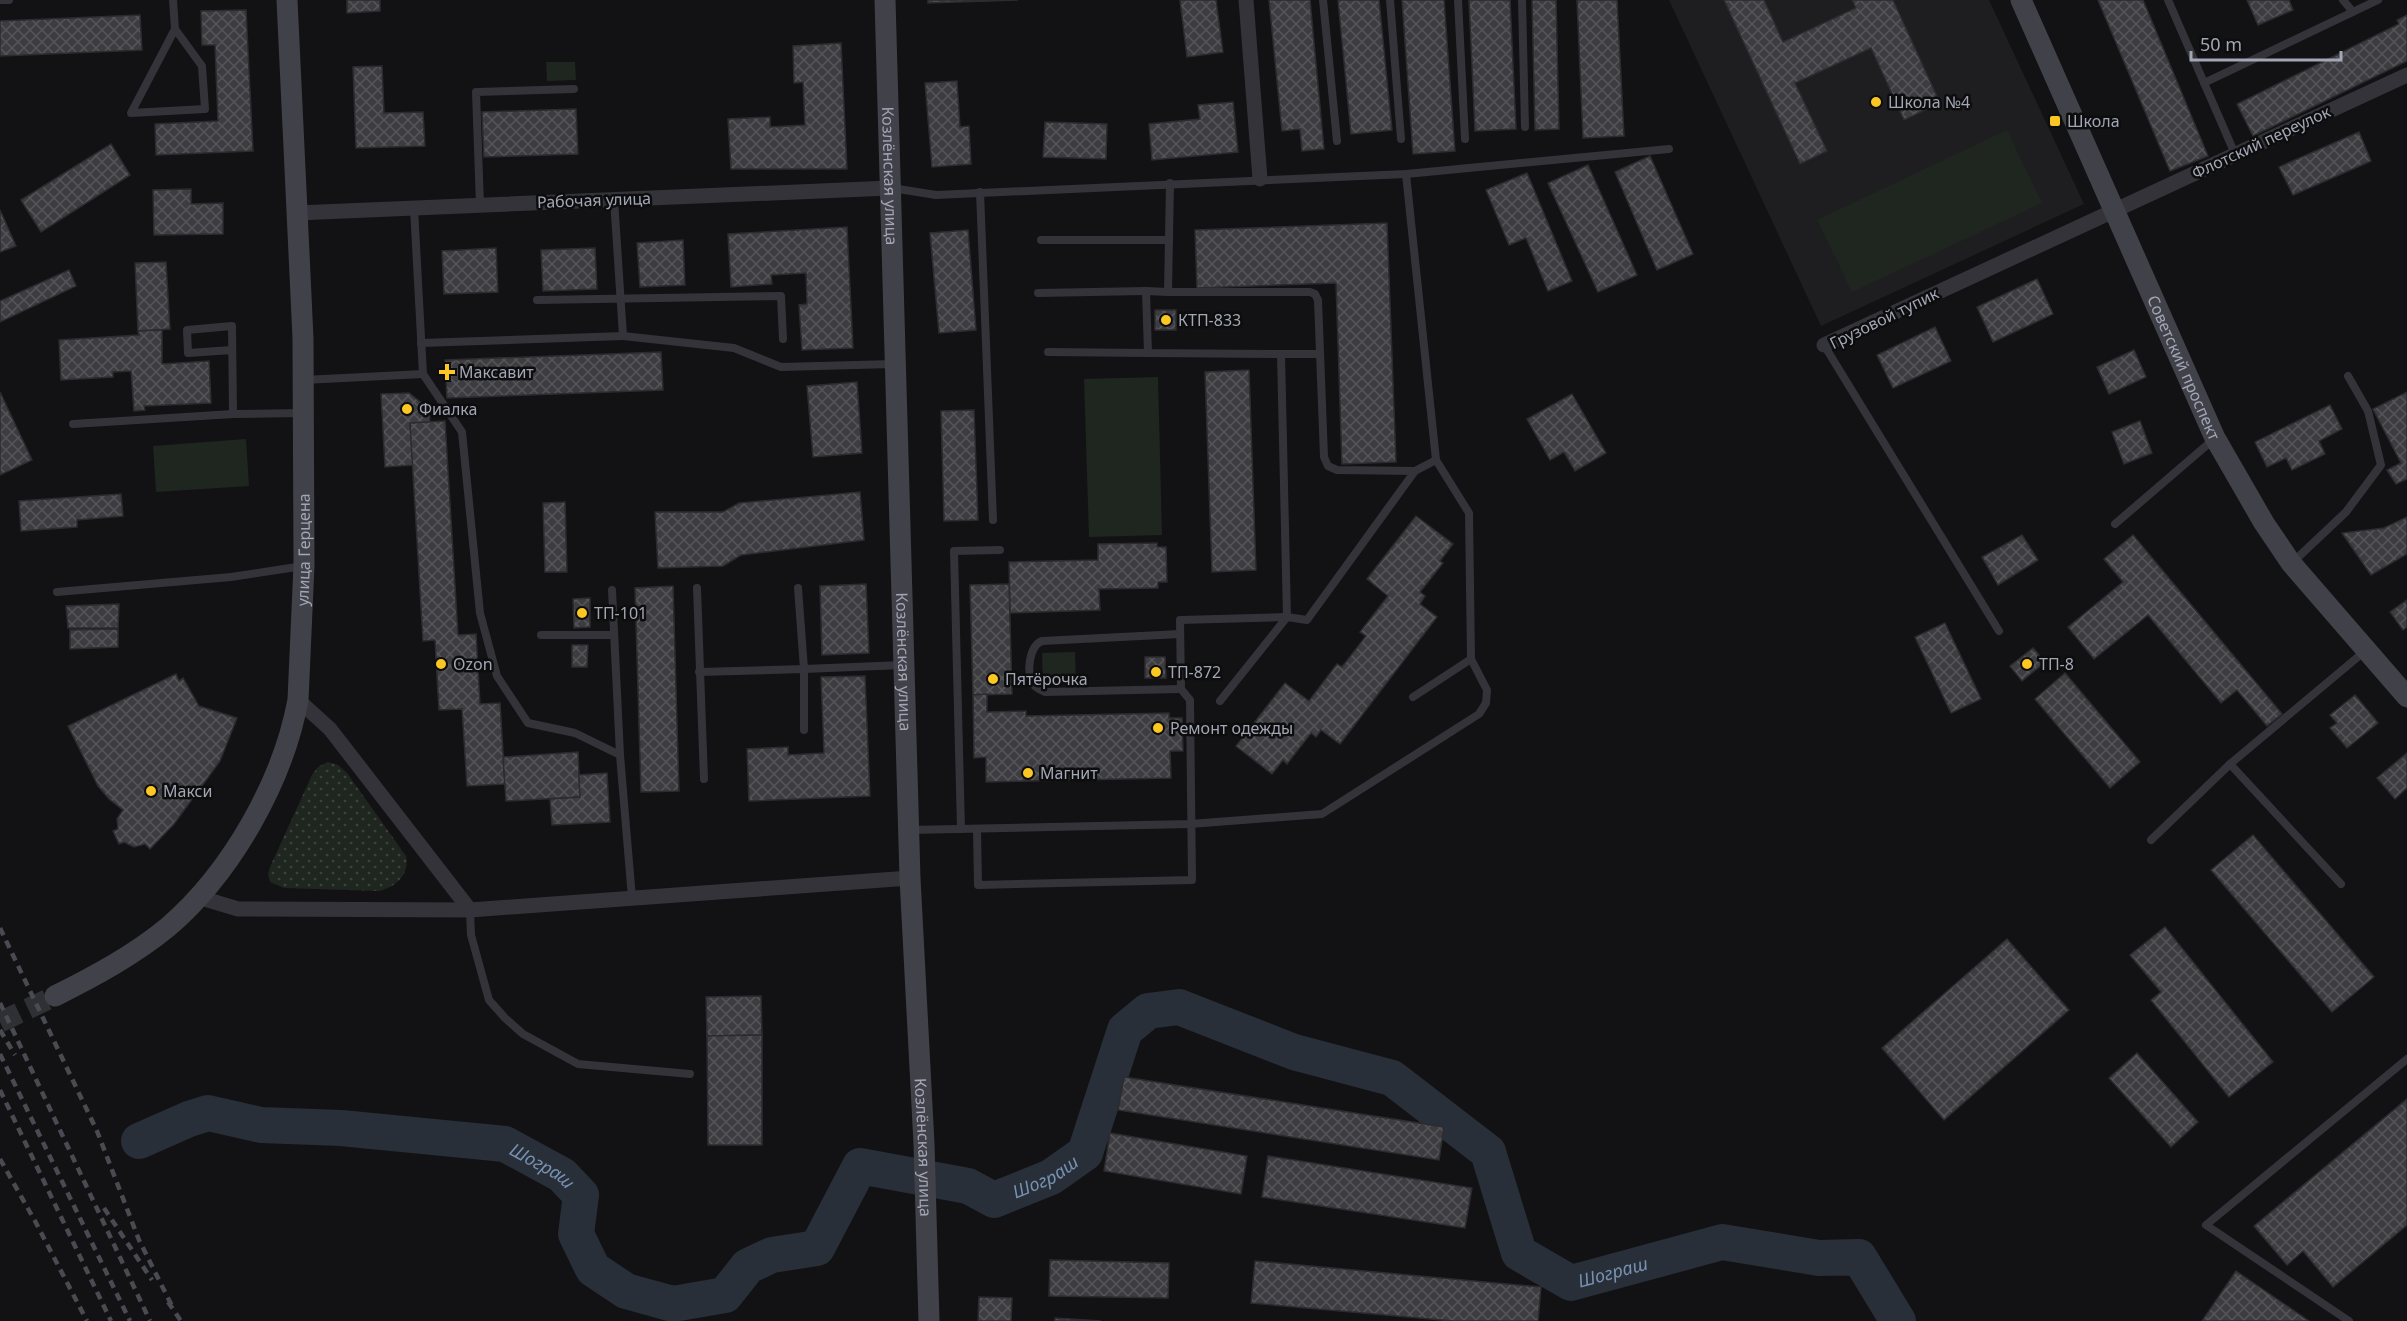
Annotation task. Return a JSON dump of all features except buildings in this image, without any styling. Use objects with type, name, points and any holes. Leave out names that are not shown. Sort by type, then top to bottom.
[{"type":"street","name":"улица Герцена","points":[[55,996],[92,978],[126,957],[168,926],[198,897],[240,840],[265,797],[294,722],[298,700],[304,565],[303,381],[287,0]]},
{"type":"street","name":"Козлёнская улица","points":[[885,0],[908,830],[924,1144],[929,1321]]},
{"type":"street","points":[[1246,0],[1260,179]]},
{"type":"street","name":"Советский проспект","points":[[2021,0],[2215,438],[2264,523],[2291,563],[2407,697]]},
{"type":"street","name":"Флотский переулок","points":[[2115,209],[2407,75]]},
{"type":"street","name":"Рабочая улица","points":[[297,213],[890,188]]},
{"type":"street","name":"Грузовой тупик","points":[[1824,345],[2115,209]]},
{"type":"street","points":[[298,700],[330,729],[470,910]]},
{"type":"street","points":[[198,897],[238,909],[470,910],[910,878]]},
{"type":"lane","points":[[1,0],[9,0]]},
{"type":"lane","points":[[173,0],[176,29],[201,66],[205,109],[131,113],[176,29]]},
{"type":"lane","points":[[1323,0],[1336,141]]},
{"type":"lane","points":[[1390,0],[1401,139]]},
{"type":"lane","points":[[1458,0],[1465,139]]},
{"type":"lane","points":[[1522,0],[1526,127]]},
{"type":"lane","points":[[2168,0],[2235,154]]},
{"type":"lane","points":[[2343,0],[2353,12]]},
{"type":"lane","points":[[2204,83],[2378,0]]},
{"type":"lane","points":[[480,205],[476,92],[574,89]]},
{"type":"lane","points":[[890,188],[936,195],[1406,174],[1669,149]]},
{"type":"lane","points":[[908,830],[1190,824],[1322,814],[1479,714],[1486,703],[1487,690],[1471,659],[1468,513],[1436,460],[1406,174]]},
{"type":"lane","points":[[1168,292],[1170,183]]},
{"type":"lane","points":[[980,192],[993,520]]},
{"type":"lane","points":[[614,200],[623,336]]},
{"type":"lane","points":[[414,208],[423,374],[462,432],[480,613],[497,676],[528,723],[575,733],[620,755]]},
{"type":"lane","points":[[1041,240],[1169,240]]},
{"type":"lane","points":[[1038,293],[1146,291],[1310,292],[1315,294],[1318,300],[1324,457],[1328,466],[1337,470],[1415,471]]},
{"type":"lane","points":[[1146,291],[1148,353]]},
{"type":"lane","points":[[537,300],[781,296],[783,339]]},
{"type":"lane","points":[[232,350],[188,353],[187,330],[232,326],[233,414]]},
{"type":"lane","points":[[421,343],[623,336],[734,348],[781,367],[896,364]]},
{"type":"lane","name":"Грузовой тупик","points":[[1824,345],[1999,631]]},
{"type":"lane","points":[[1048,352],[1320,354]]},
{"type":"lane","points":[[1220,701],[1287,617],[1281,354]]},
{"type":"lane","points":[[303,381],[423,374]]},
{"type":"lane","points":[[2291,563],[2346,512],[2381,465],[2368,411],[2348,376]]},
{"type":"lane","points":[[74,424],[233,414],[303,413]]},
{"type":"lane","points":[[2115,524],[2215,438]]},
{"type":"lane","points":[[977,829],[978,885],[1192,880],[1190,700],[1181,689],[1180,620],[1287,617],[1307,620],[1415,471],[1436,460]]},
{"type":"lane","points":[[961,829],[954,551],[1000,550]]},
{"type":"lane","points":[[57,592],[231,577],[304,565]]},
{"type":"lane","points":[[697,588],[704,779]]},
{"type":"lane","points":[[798,588],[804,669],[804,729]]},
{"type":"lane","points":[[612,590],[620,755],[632,898]]},
{"type":"lane","points":[[541,635],[614,634]]},
{"type":"lane","points":[[1180,634],[1042,641],[1031,653],[1031,681],[1045,692],[1181,689]]},
{"type":"lane","points":[[2151,840],[2230,764],[2367,650]]},
{"type":"lane","points":[[1413,697],[1471,659]]},
{"type":"lane","points":[[699,672],[904,665]]},
{"type":"lane","points":[[2230,764],[2341,884]]},
{"type":"lane","points":[[470,910],[471,935],[489,1000],[523,1034],[578,1064],[690,1074]]},
{"type":"lane","points":[[2349,1321],[2206,1226],[2407,1059]]},
{"type":"shaded area","name":"Школа №4","points":[[1669,0],[1989,0],[2084,204],[1821,326]]},
{"type":"shaded area","points":[[546,62],[575,62],[576,80],[547,81]]},
{"type":"shaded area","points":[[2007,130],[2042,203],[1852,292],[1817,220]]},
{"type":"shaded area","points":[[1158,377],[1162,535],[1089,537],[1084,379]]},
{"type":"shaded area","points":[[246,439],[249,486],[156,492],[153,446]]},
{"type":"shaded area","points":[[1075,652],[1076,680],[1043,681],[1042,653]]},
{"type":"shaded area","points":[[328,762],[338,765],[347,773],[406,856],[404,874],[396,883],[385,889],[379,891],[284,888],[270,882],[268,874],[270,867],[312,775],[318,767]]},
{"type":"waterway","name":"Шограш","points":[[139,1141],[208,1113],[261,1125],[341,1128],[505,1144],[562,1175],[581,1195],[576,1234],[593,1269],[626,1291],[673,1304],[725,1295],[748,1266],[772,1255],[817,1248],[860,1166],[968,1186],[994,1200],[1051,1177],[1085,1153],[1125,1030],[1148,1011],[1179,1007],[1294,1052],[1392,1078],[1488,1152],[1519,1253],[1571,1283],[1722,1242],[1819,1258],[1859,1257],[1898,1321]]},
{"type":"tunnel","points":[[0,1022],[55,996]]},
{"type":"railway","points":[[0,928],[97,1131],[139,1240],[173,1308]]},
{"type":"railway","points":[[0,1003],[150,1321]]},
{"type":"railway","points":[[0,1030],[15,1055]]},
{"type":"railway","points":[[0,1054],[130,1321]]},
{"type":"railway","points":[[0,1090],[111,1321]]},
{"type":"railway","points":[[0,1159],[87,1321]]},
{"type":"railway","points":[[104,1208],[152,1280]]},
{"type":"railway","points":[[168,1302],[181,1321]]},
{"type":"place","name":"Школа №4","points":[[1876,102]]},
{"type":"place","name":"Школа","points":[[2055,121]]},
{"type":"place","name":"КТП-833","points":[[1166,320]]},
{"type":"place","name":"Максавит","points":[[447,372]]},
{"type":"place","name":"Фиалка","points":[[407,409]]},
{"type":"place","name":"ТП-101","points":[[582,613]]},
{"type":"place","name":"Ozon","points":[[441,664]]},
{"type":"place","name":"ТП-8","points":[[2027,664]]},
{"type":"place","name":"ТП-872","points":[[1156,672]]},
{"type":"place","name":"Пятёрочка","points":[[993,679]]},
{"type":"place","name":"Ремонт одежды","points":[[1158,728]]},
{"type":"place","name":"Магнит","points":[[1028,773]]},
{"type":"place","name":"Макси","points":[[151,791]]}]
